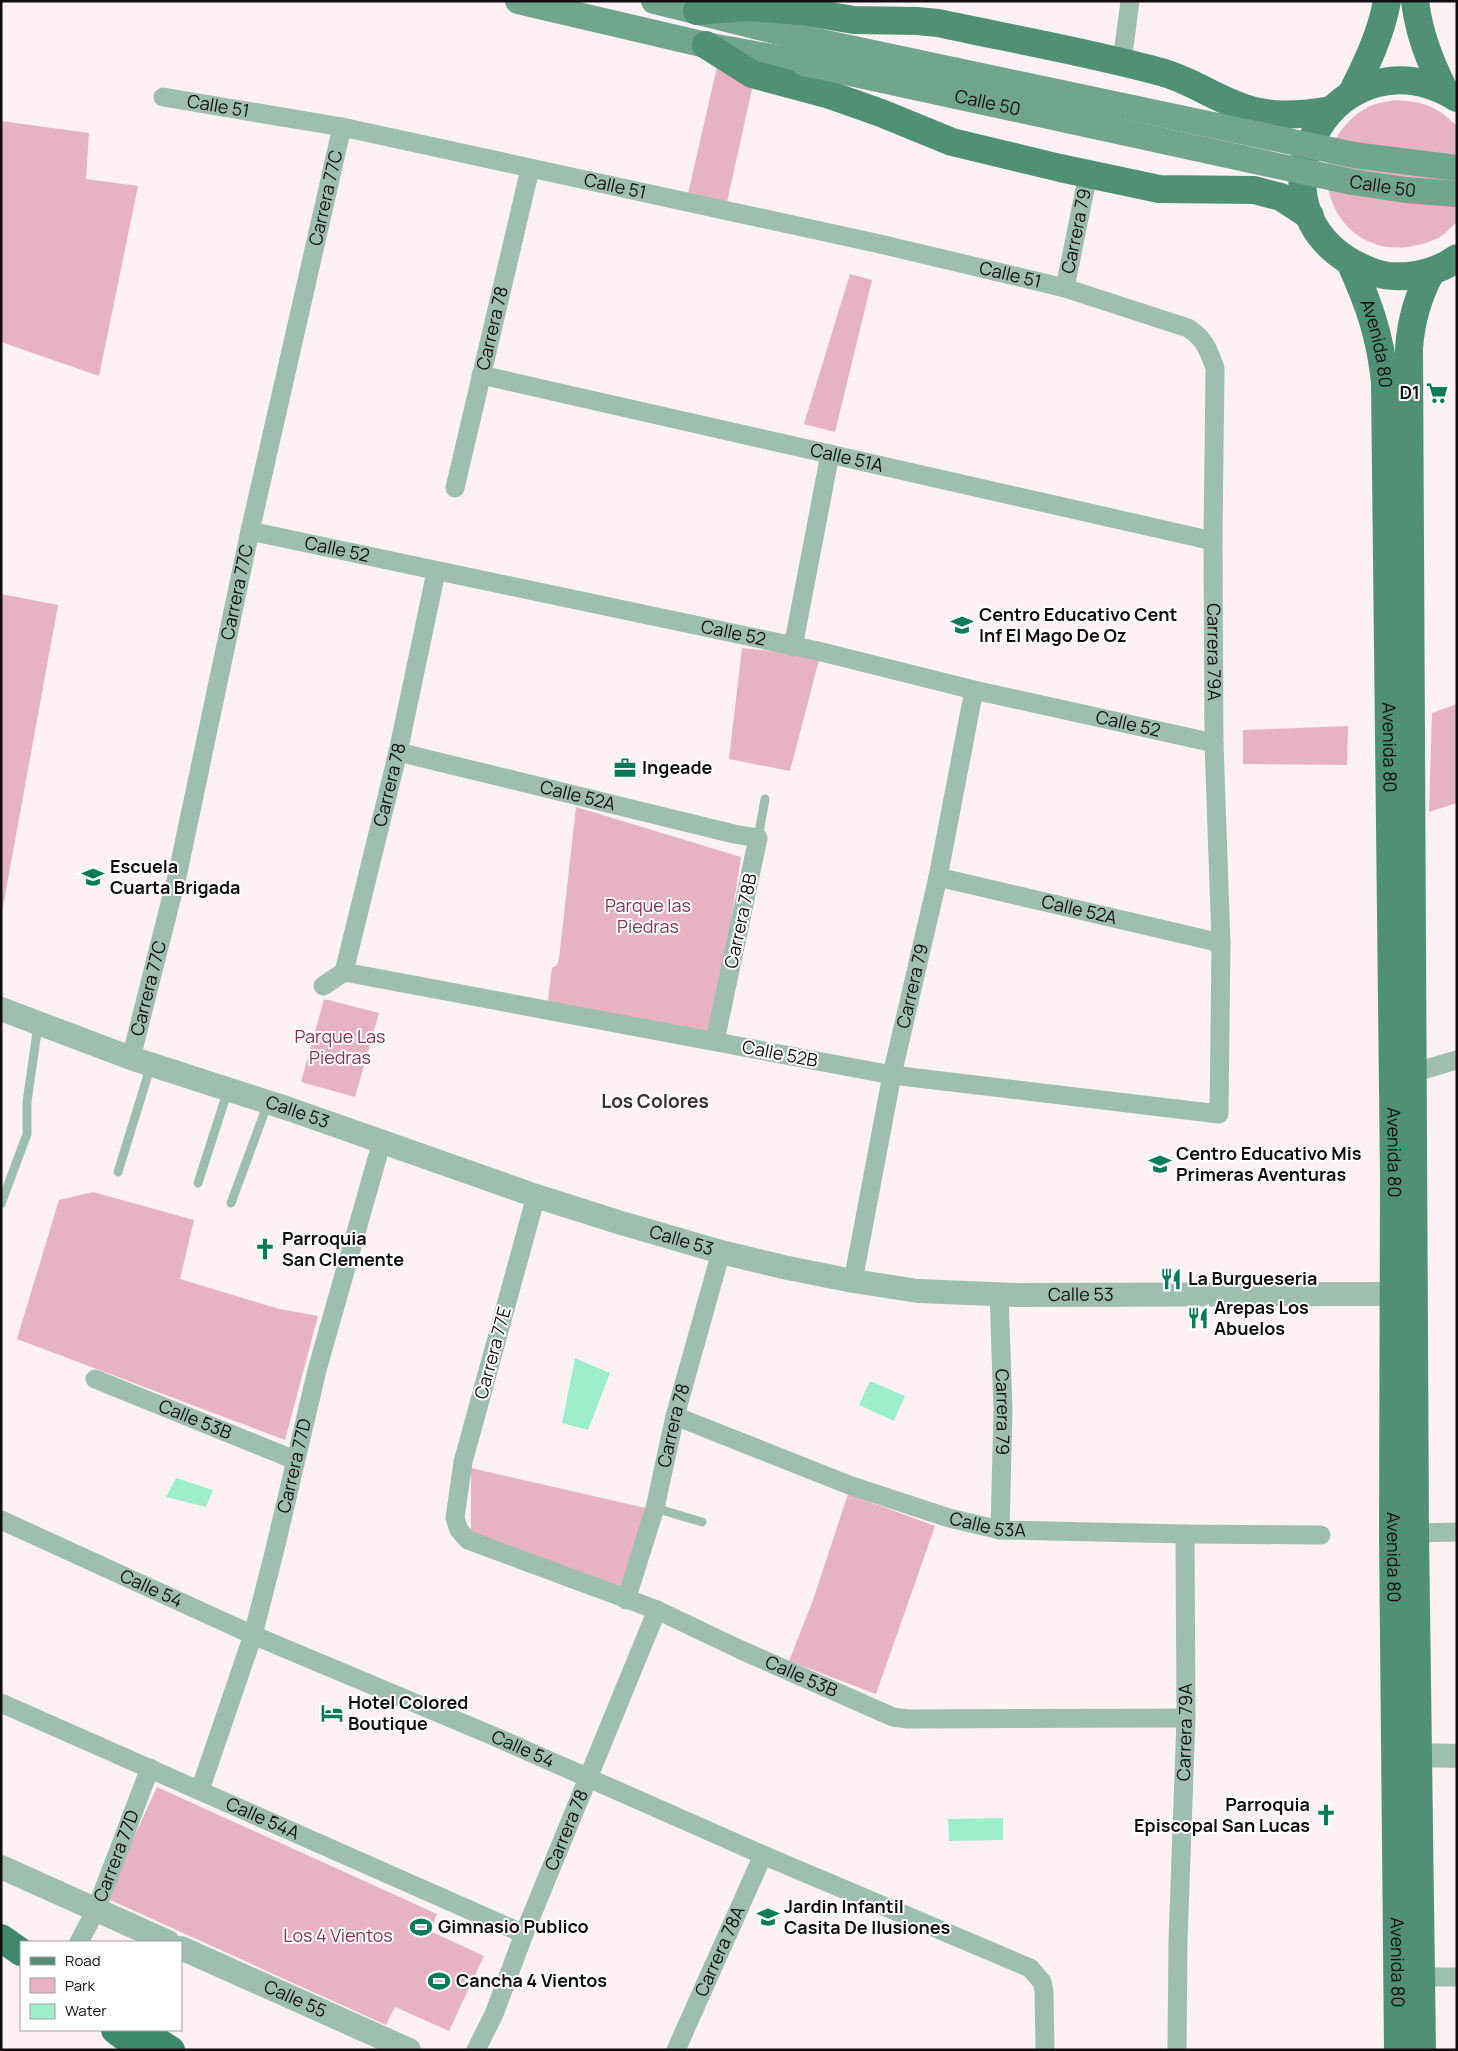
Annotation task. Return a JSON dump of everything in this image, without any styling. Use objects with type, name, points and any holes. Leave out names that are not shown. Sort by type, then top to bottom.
[{"type":"highway","points":[[1,1938],[20,1951]]},
{"type":"highway","points":[[116,2031],[142,2050]]},
{"type":"highway","points":[[141,2031],[171,2050]]},
{"type":"main road","name":"Calle 50","points":[[518,1],[706,45],[806,51],[1354,155],[1457,168]]},
{"type":"main road","name":"Calle 50","points":[[654,1],[696,11],[806,51],[1352,182],[1406,190],[1457,194]]},
{"type":"main road","points":[[1352,93],[1371,54],[1383,23],[1387,1]]},
{"type":"main road","points":[[1415,1],[1422,37],[1430,61],[1451,94]]},
{"type":"main road","points":[[696,11],[749,7],[800,11],[854,20],[938,23],[1122,62],[1164,73],[1195,85],[1235,105],[1265,114],[1300,116],[1331,110]]},
{"type":"main road","points":[[706,45],[752,74],[839,98],[952,142],[1088,174],[1159,188],[1254,190],[1281,197],[1310,216]]},
{"type":"main road","points":[[1451,94],[1422,83],[1398,80],[1374,84],[1352,93],[1331,110],[1319,125],[1310,142],[1304,160],[1302,179],[1304,198],[1310,216],[1320,234],[1333,250],[1350,262],[1375,273],[1403,276],[1431,272],[1457,258]]},
{"type":"main road","name":"Avenida 80","points":[[1350,262],[1372,314],[1378,335],[1385,382],[1393,1294],[1393,1544],[1409,1977],[1422,2050]]},
{"type":"main road","name":"Avenida 80","points":[[1397,2050],[1409,1977],[1417,1756],[1409,348],[1420,291],[1431,272]]},
{"type":"street","points":[[1122,62],[1130,1]]},
{"type":"street","name":"Calle 51","points":[[163,97],[342,127],[880,244],[1065,288]]},
{"type":"street","name":"Carrera 77C","points":[[141,1062],[178,872],[250,531],[342,127]]},
{"type":"street","name":"Carrera 78","points":[[455,488],[530,169]]},
{"type":"street","name":"Carrera 79","points":[[1065,288],[1088,174]]},
{"type":"street","name":"Carrera 79A","points":[[1065,288],[1188,328],[1200,336],[1215,368],[1213,541],[1214,743],[1221,943],[1219,1114]]},
{"type":"street","name":"Calle 51A","points":[[481,375],[1213,541]]},
{"type":"street","points":[[793,647],[830,454]]},
{"type":"street","name":"Calle 52","points":[[250,531],[436,572],[818,651],[974,690],[1214,743]]},
{"type":"street","name":"Carrera 78","points":[[344,972],[398,752],[436,572]]},
{"type":"street","name":"Carrera 79","points":[[853,1281],[892,1074],[938,877],[974,690]]},
{"type":"street","name":"Calle 52A","points":[[398,752],[734,834],[758,838]]},
{"type":"street","name":"Carrera 78B","points":[[714,1042],[758,838]]},
{"type":"street","name":"Calle 52A","points":[[938,877],[1221,943]]},
{"type":"street","points":[[323,986],[344,972]]},
{"type":"street","name":"Calle 52B","points":[[344,972],[892,1074],[1219,1114]]},
{"type":"street","name":"Calle 53","points":[[1,1009],[141,1062],[268,1102],[536,1196],[721,1252],[853,1281],[918,1291],[999,1293],[1393,1294]]},
{"type":"street","points":[[1412,1072],[1457,1060]]},
{"type":"street","name":"Carrera 77D","points":[[200,1790],[253,1635],[317,1370],[382,1141]]},
{"type":"street","name":"Carrera 77E","points":[[455,1511],[464,1462],[536,1196]]},
{"type":"street","name":"Carrera 78","points":[[626,1600],[655,1508],[675,1416],[721,1252]]},
{"type":"street","name":"Carrera 79","points":[[999,1293],[1003,1410],[1000,1530]]},
{"type":"street","name":"Calle 53B","points":[[95,1379],[295,1460]]},
{"type":"street","name":"Calle 53A","points":[[675,1416],[849,1485],[949,1518],[1000,1530],[1321,1535]]},
{"type":"street","name":"Calle 53B","points":[[455,1511],[456,1524],[468,1540],[657,1610],[741,1650],[893,1717],[908,1719],[1186,1718]]},
{"type":"street","name":"Calle 54","points":[[1,1520],[253,1635],[356,1677],[764,1855],[1030,1968],[1042,1982],[1044,1991],[1045,2050]]},
{"type":"street","points":[[1415,1533],[1457,1532]]},
{"type":"street","name":"Carrera 79A","points":[[1177,2050],[1178,1941],[1186,1718],[1185,1534]]},
{"type":"street","name":"Carrera 78","points":[[476,2050],[494,2014],[524,1934],[657,1610]]},
{"type":"street","name":"Calle 54A","points":[[1,1703],[524,1934]]},
{"type":"street","points":[[1417,1756],[1457,1756]]},
{"type":"street","name":"Carrera 77D","points":[[80,1941],[96,1910],[150,1768]]},
{"type":"street","name":"Carrera 78A","points":[[676,2050],[764,1855]]},
{"type":"street","points":[[1,1867],[166,1941]]},
{"type":"street","name":"Calle 55","points":[[182,1948],[410,2050]]},
{"type":"street","points":[[1409,1977],[1457,1977]]},
{"type":"lane","name":"Carrera 78B","points":[[758,838],[765,799]]},
{"type":"lane","points":[[1,1204],[27,1134],[27,1102],[38,1022]]},
{"type":"lane","points":[[118,1172],[141,1062]]},
{"type":"lane","points":[[198,1183],[228,1090]]},
{"type":"lane","points":[[232,1203],[268,1102]]},
{"type":"lane","points":[[655,1508],[702,1522]]},
{"type":"green space","points":[[722,45],[760,53],[727,202],[688,194]]},
{"type":"green space","points":[[1394,100],[1428,106],[1442,113],[1457,126],[1457,222],[1439,237],[1426,243],[1407,247],[1379,245],[1357,235],[1340,217],[1330,196],[1327,172],[1332,147],[1345,125],[1368,107]]},
{"type":"green space","points":[[1,121],[89,133],[86,179],[138,186],[99,376],[1,342]]},
{"type":"green space","points":[[850,274],[872,280],[835,432],[804,424]]},
{"type":"green space","points":[[1,594],[58,605],[2,912],[1,912]]},
{"type":"green space","points":[[742,648],[820,656],[790,771],[729,759]]},
{"type":"green space","points":[[1457,704],[1457,803],[1429,812],[1432,713]]},
{"type":"green space","points":[[1348,726],[1347,765],[1243,764],[1243,730]]},
{"type":"green space","name":"Parque las Piedras","points":[[576,807],[741,857],[714,1032],[547,1007],[552,968],[557,965],[559,959]]},
{"type":"green space","name":"Parque Las Piedras","points":[[324,999],[379,1013],[355,1097],[301,1082]]},
{"type":"green space","points":[[93,1192],[194,1220],[180,1279],[279,1309],[318,1316],[285,1440],[17,1339],[59,1200]]},
{"type":"green space","points":[[471,1468],[650,1509],[625,1597],[471,1533]]},
{"type":"green space","points":[[848,1494],[935,1526],[876,1694],[789,1661],[813,1600]]},
{"type":"green space","name":"Los 4 Vientos","points":[[157,1787],[437,1914],[430,1931],[484,1956],[449,2031],[395,2007],[386,2025],[106,1898]]},
{"type":"water","points":[[575,1358],[610,1373],[588,1430],[562,1423]]},
{"type":"water","points":[[870,1381],[905,1396],[894,1421],[859,1405]]},
{"type":"water","points":[[176,1478],[213,1490],[206,1507],[166,1497]]},
{"type":"water","points":[[1003,1818],[1003,1840],[949,1841],[948,1819]]},
{"type":"place","name":"D1","points":[[1437,393]]},
{"type":"place","name":"Centro Educativo Cent Inf El Mago De Oz","points":[[962,625]]},
{"type":"place","name":"Ingeade","points":[[625,768]]},
{"type":"place","name":"Escuela Cuarta Brigada","points":[[93,877]]},
{"type":"place","name":"Centro Educativo Mis Primeras Aventuras","points":[[1160,1164]]},
{"type":"place","name":"Parroquia San Clemente","points":[[265,1249]]},
{"type":"place","name":"La Burgueseria","points":[[1171,1279]]},
{"type":"place","name":"Arepas Los Abuelos","points":[[1198,1318]]},
{"type":"place","name":"Hotel Colored Boutique","points":[[332,1713]]},
{"type":"place","name":"Parroquia Episcopal San Lucas","points":[[1326,1815]]},
{"type":"place","name":"Jardin Infantil Casita De Ilusiones","points":[[768,1917]]},
{"type":"place","name":"Gimnasio Publico","points":[[421,1927]]},
{"type":"place","name":"Cancha 4 Vientos","points":[[439,1981]]},
{"type":"district","name":"Los Colores","points":[[655,1101]]}]
